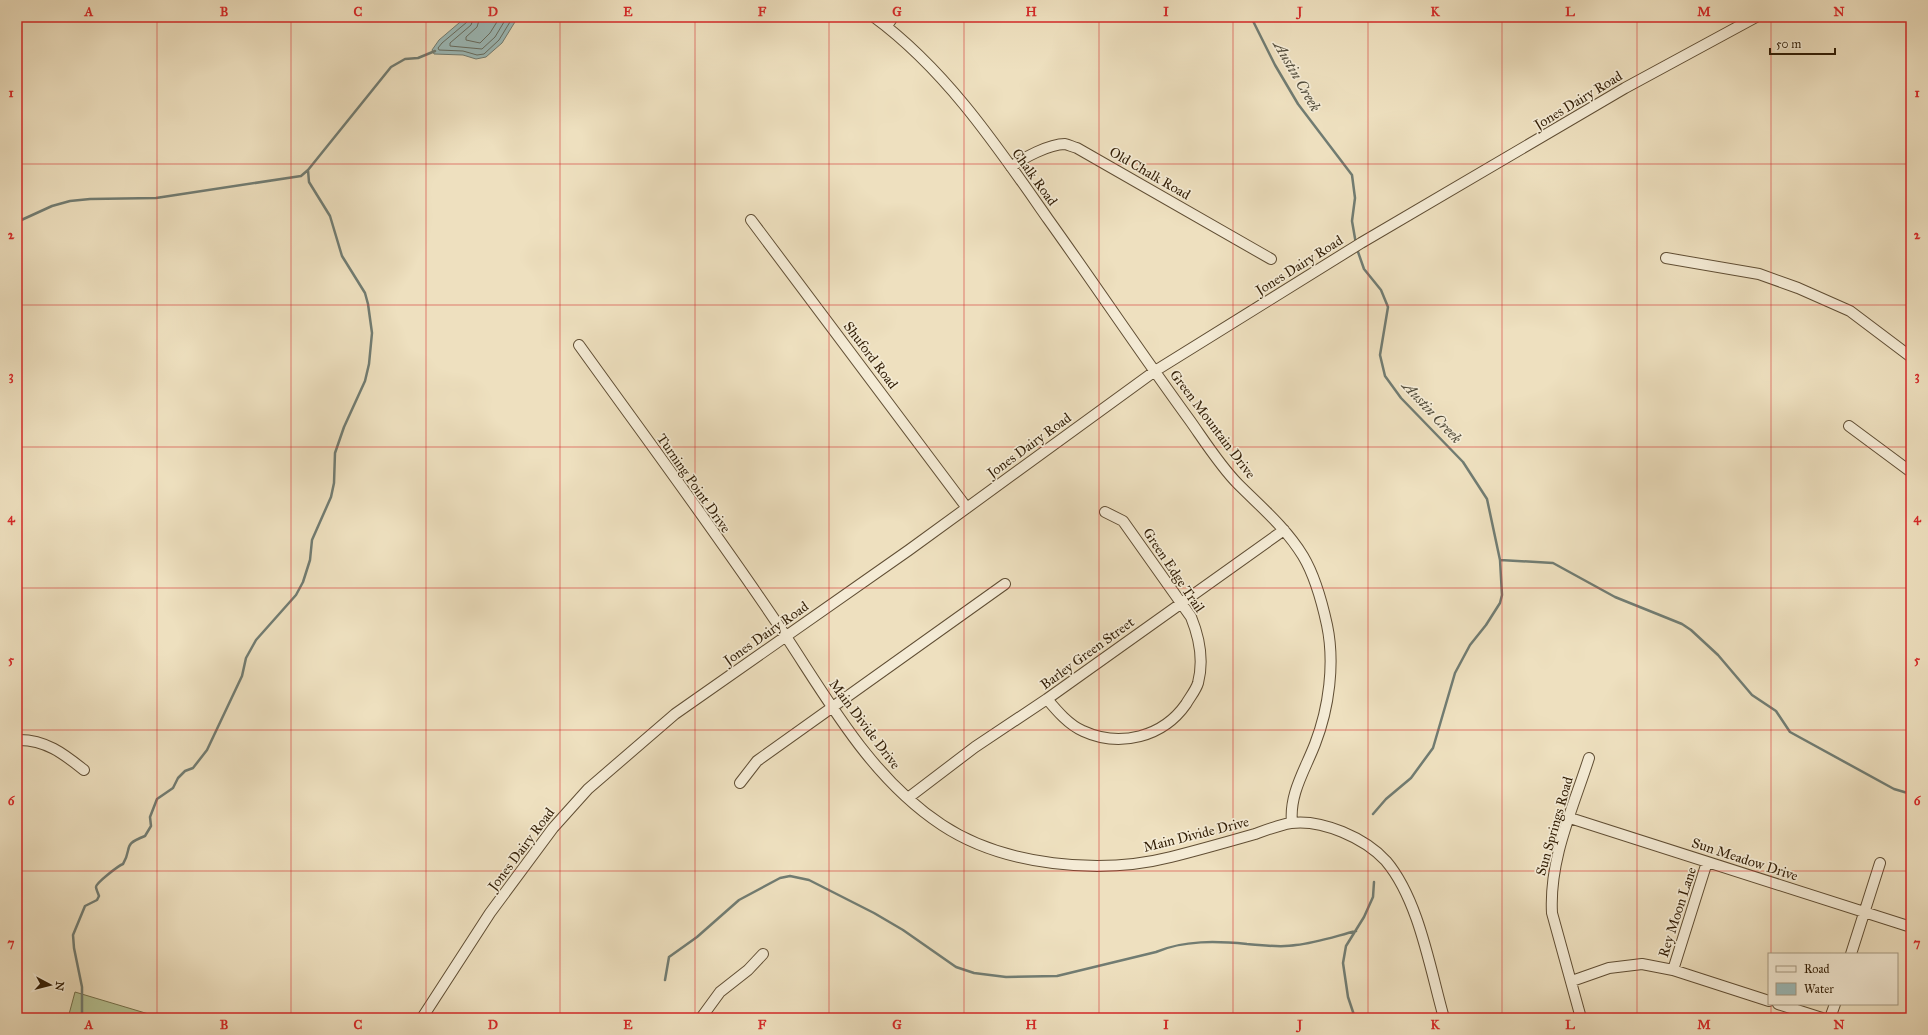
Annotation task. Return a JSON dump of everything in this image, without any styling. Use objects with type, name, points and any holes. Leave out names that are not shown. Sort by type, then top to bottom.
[{"type":"street","name":"Chalk Road","points":[[874,17],[923,58],[942,78],[1011,167],[1155,371]]},
{"type":"street","points":[[886,26],[894,17]]},
{"type":"street","name":"Jones Dairy Road","points":[[422,1018],[490,913],[553,828],[588,789],[675,714],[967,508],[1155,371],[1361,243],[1625,88],[1756,17]]},
{"type":"street","name":"Old Chalk Road","points":[[1011,167],[1019,161],[1049,148],[1065,144],[1077,148],[1271,259]]},
{"type":"street","name":"Shuford Road","points":[[751,220],[967,508]]},
{"type":"street","points":[[1666,258],[1759,274],[1798,288],[1850,311],[1911,357]]},
{"type":"street","name":"Turning Point Drive","points":[[578,345],[786,637]]},
{"type":"street","name":"Green Mountain Drive","points":[[1155,371],[1236,482],[1264,508],[1284,530],[1303,556],[1316,585],[1327,626],[1331,665],[1325,713],[1316,743],[1296,790],[1291,811],[1292,823]]},
{"type":"street","points":[[1849,426],[1911,472]]},
{"type":"street","name":"Green Edge Trail","points":[[1047,699],[1068,721],[1082,731],[1099,737],[1116,740],[1131,739],[1149,734],[1166,726],[1180,713],[1192,696],[1197,684],[1201,667],[1201,649],[1197,631],[1191,617],[1123,521],[1105,512]]},
{"type":"street","name":"Barley Green Street","points":[[908,798],[975,747],[1047,699],[1284,530]]},
{"type":"street","points":[[740,783],[757,761],[1005,584]]},
{"type":"street","name":"Main Divide Drive","points":[[786,637],[868,757],[908,798],[943,826],[981,846],[1031,861],[1066,865],[1115,865],[1142,863],[1167,858],[1292,823],[1332,828],[1369,846],[1386,861],[1405,889],[1414,909],[1444,1018]]},
{"type":"street","points":[[17,740],[38,743],[61,752],[84,770]]},
{"type":"street","name":"Sun Springs Road","points":[[1581,1018],[1572,980],[1552,913],[1551,896],[1552,876],[1589,758]]},
{"type":"street","name":"Sun Meadow Drive","points":[[1570,818],[1911,927]]},
{"type":"street","name":"Rey Moon Lane","points":[[1673,970],[1707,862]]},
{"type":"street","points":[[1851,953],[1880,863]]},
{"type":"street","points":[[701,1018],[720,992],[748,970],[763,954]]},
{"type":"street","points":[[1572,980],[1609,968],[1642,964],[1673,970],[1768,1001]]},
{"type":"street","points":[[1781,1005],[1822,1018]]},
{"type":"street","points":[[1830,1018],[1835,1005]]},
{"type":"green space","points":[[75,992],[162,1018],[68,1018]]},
{"type":"water","points":[[466,17],[518,17],[502,43],[486,57],[476,59],[463,55],[434,54],[432,50],[439,40]]},
{"type":"waterway","name":"Austin Creek","points":[[1251,17],[1275,65],[1298,104],[1352,175],[1355,198],[1352,221],[1356,244]]},
{"type":"waterway","points":[[17,222],[52,206],[70,201],[90,199],[156,198],[301,176],[308,170],[391,67],[405,59],[418,58],[435,51]]},
{"type":"waterway","points":[[82,1018],[82,987],[74,948],[73,935],[85,906],[97,900],[99,896],[96,888],[97,885],[123,864],[130,845],[145,836],[151,826],[150,817],[157,799],[173,788],[178,778],[185,771],[193,768],[207,750],[242,676],[246,658],[256,640],[296,595],[303,582],[310,560],[312,540],[331,497],[334,483],[335,453],[344,427],[365,381],[369,364],[372,333],[368,304],[365,293],[342,256],[330,216],[309,182],[308,170]]},
{"type":"waterway","name":"Austin Creek","points":[[1357,249],[1364,269],[1381,290],[1388,307],[1380,355],[1385,376],[1401,398],[1463,462],[1487,499],[1500,560],[1502,595],[1500,603],[1486,625],[1470,645],[1455,673],[1433,748],[1411,778],[1386,799],[1373,814]]},
{"type":"waterway","points":[[1500,560],[1553,563],[1615,597],[1682,624],[1691,630],[1718,655],[1752,695],[1776,711],[1790,732],[1894,789],[1911,794]]},
{"type":"waterway","points":[[665,980],[669,957],[697,937],[739,900],[780,878],[790,876],[809,880],[874,913],[903,930],[956,967],[974,973],[1006,977],[1057,976],[1189,943],[1224,942],[1290,946],[1318,941],[1356,931]]},
{"type":"waterway","name":"Austin Creek","points":[[1355,1018],[1348,997],[1343,963],[1346,946],[1364,917],[1373,897],[1374,882]]}]
